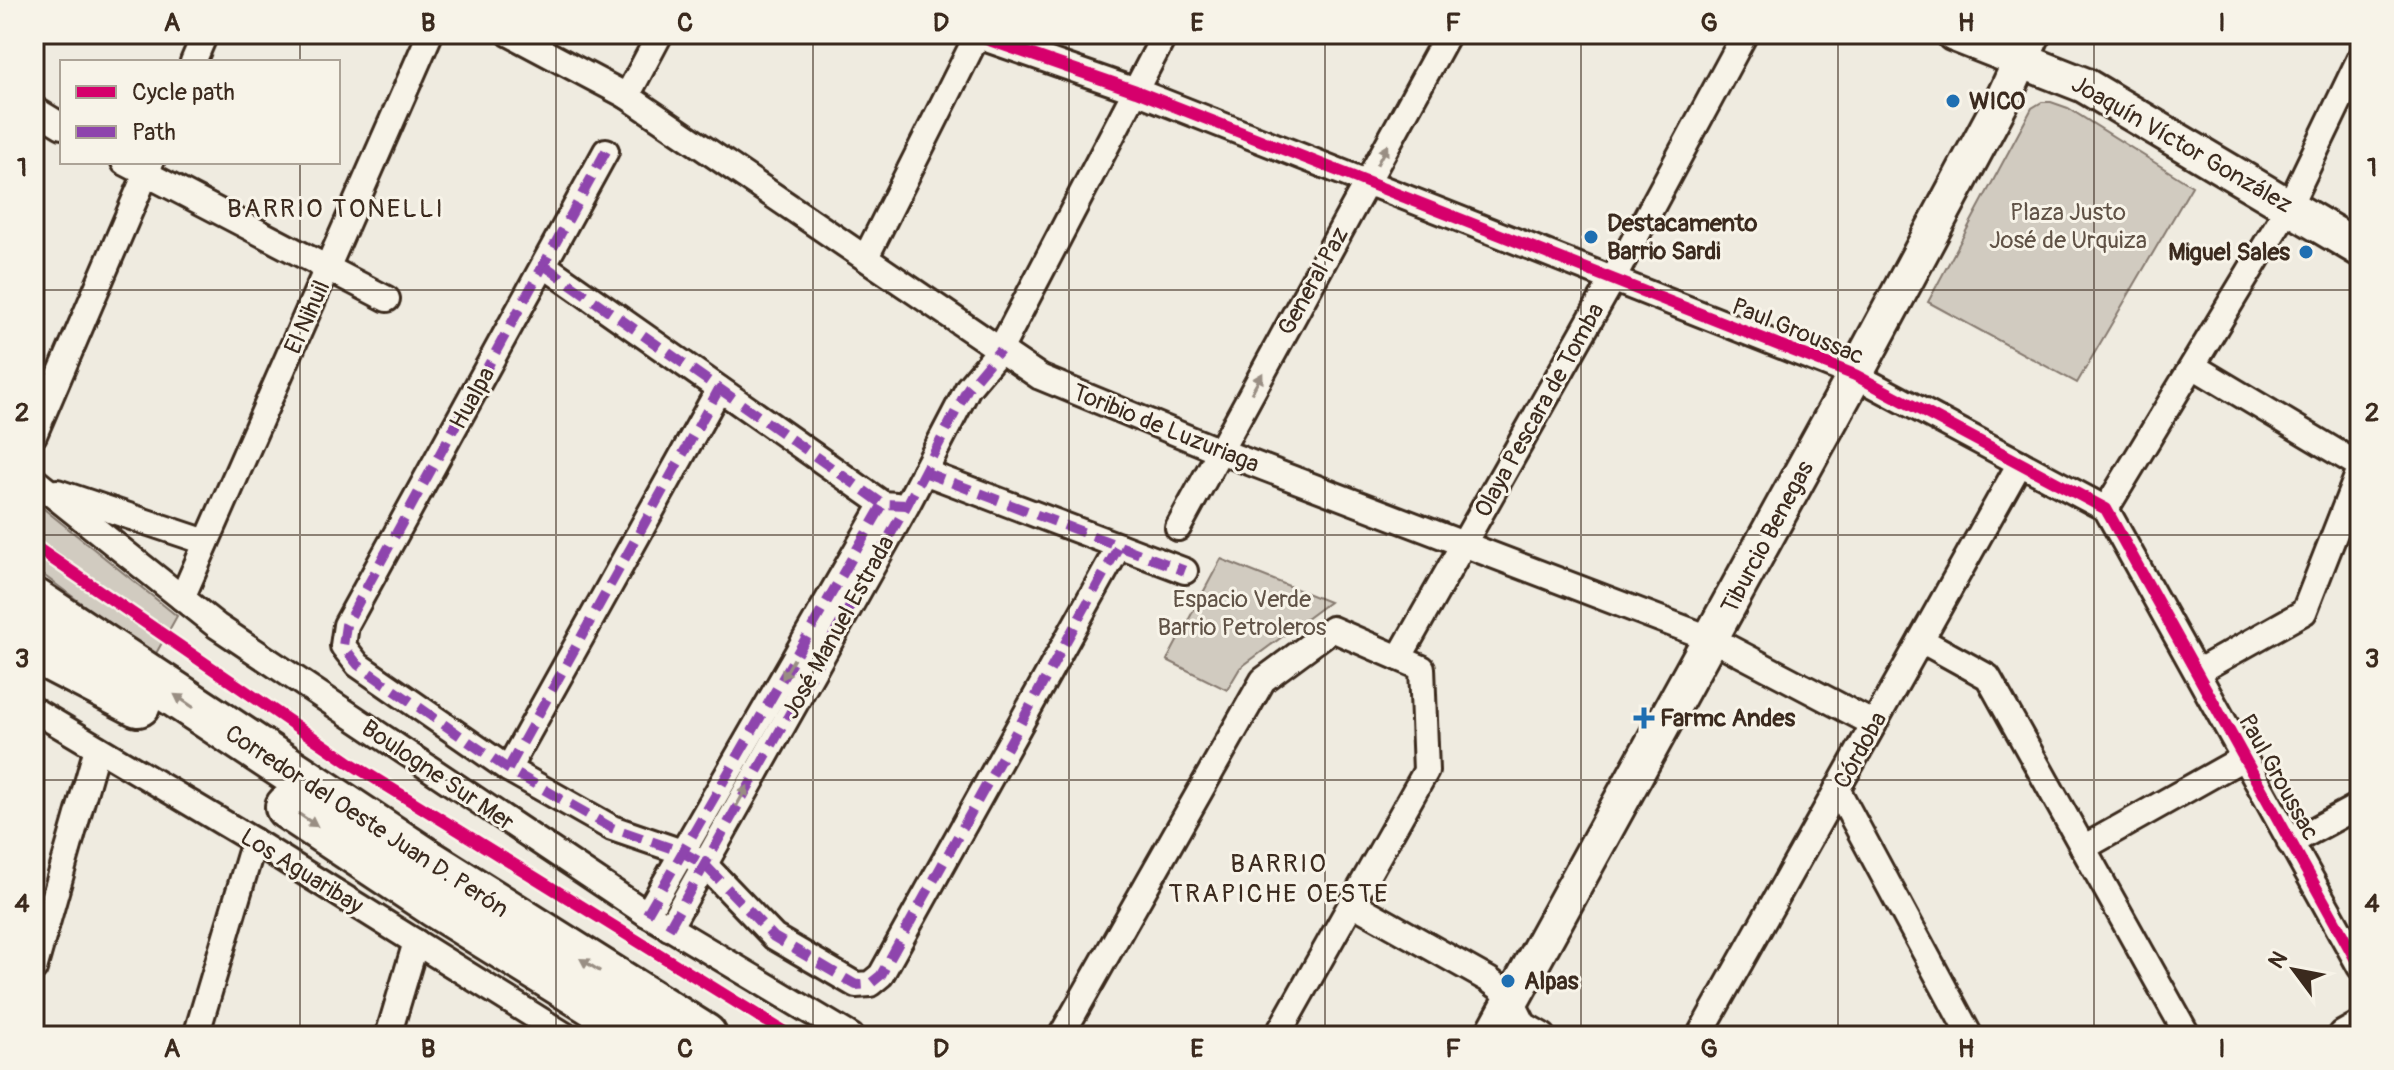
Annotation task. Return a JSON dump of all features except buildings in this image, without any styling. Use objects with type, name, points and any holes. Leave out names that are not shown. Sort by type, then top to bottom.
[{"type":"highway","points":[[34,579],[142,691]]},
{"type":"highway","name":"Corredor del Oeste Juan D. Perón","points":[[34,601],[142,691]]},
{"type":"highway","name":"Corredor del Oeste Juan D. Perón","points":[[34,636],[142,691],[428,862],[645,1017],[704,1036]]},
{"type":"highway","points":[[34,650],[142,691]]},
{"type":"highway","points":[[645,1017],[720,1025],[739,1036]]},
{"type":"main road","name":"Joaquín Víctor González","points":[[1954,34],[2027,47],[2064,76],[2121,105],[2360,249]]},
{"type":"main road","name":"Tiburcio Benegas","points":[[1492,1036],[1855,375],[2005,95],[2027,47]]},
{"type":"street","points":[[194,60],[205,34]]},
{"type":"street","name":"El Nihuil","points":[[182,598],[430,34]]},
{"type":"street","name":"Toribio de Luzuriaga","points":[[510,34],[627,96],[1040,377],[1463,546],[1712,639],[1874,724]]},
{"type":"street","points":[[627,96],[660,34]]},
{"type":"street","points":[[1000,350],[1165,34]]},
{"type":"street","name":"General Paz","points":[[1178,528],[1448,34]]},
{"type":"street","name":"Olaya Pescara de Tomba","points":[[1399,658],[1612,281],[1745,34]]},
{"type":"street","points":[[866,257],[974,35]]},
{"type":"street","name":"Paul Groussac","points":[[974,35],[1136,91],[1855,375],[2106,509],[2360,967]]},
{"type":"street","points":[[2106,509],[2289,206],[2360,58]]},
{"type":"street","points":[[34,109],[60,125]]},
{"type":"street","name":"Hualpa","points":[[508,769],[358,665],[343,646],[346,625],[606,151]]},
{"type":"street","points":[[34,435],[140,166],[387,299]]},
{"type":"street","points":[[545,266],[719,389],[895,505]]},
{"type":"street","name":"José Manuel Estrada","points":[[647,914],[895,505],[924,472],[968,388],[1000,350]]},
{"type":"street","points":[[2193,366],[2360,467],[2304,612],[2197,672]]},
{"type":"street","points":[[719,389],[508,769],[612,828],[682,852],[704,864],[774,937],[856,985],[870,984],[881,975],[1119,546]]},
{"type":"street","name":"Córdoba","points":[[1699,1036],[2020,463]]},
{"type":"street","points":[[924,472],[1185,571]]},
{"type":"street","name":"Boulogne Sur Mer","points":[[39,484],[206,542]]},
{"type":"street","name":"Boulogne Sur Mer","points":[[39,484],[217,626],[647,914],[851,1036]]},
{"type":"street","name":"José Manuel Estrada","points":[[669,928],[895,505]]},
{"type":"street","points":[[1061,1036],[1263,680],[1332,629],[1422,668],[1426,771],[1277,1036]]},
{"type":"street","points":[[1921,640],[1988,677],[2188,1036]]},
{"type":"street","name":"Los Aguaribay","points":[[34,710],[254,841],[558,1034]]},
{"type":"street","points":[[34,969],[97,748]]},
{"type":"street","points":[[2083,848],[2243,758]]},
{"type":"street","points":[[1837,789],[1966,1035]]},
{"type":"street","points":[[2290,843],[2360,805]]},
{"type":"street","points":[[196,1036],[254,841]]},
{"type":"street","points":[[1352,903],[1489,980],[1512,1000],[1524,1025],[1543,1036]]},
{"type":"street","points":[[388,1036],[416,942]]},
{"type":"street","points":[[2344,1036],[2360,1027]]},
{"type":"green space","name":"Plaza Justo José de Urquiza","points":[[2042,102],[2068,108],[2192,186],[2077,383],[1928,302],[2032,108]]},
{"type":"green space","points":[[34,501],[177,616],[154,657],[34,568]]},
{"type":"green space","name":"Espacio Verde Barrio Petroleros","points":[[1221,559],[1329,602],[1240,668],[1227,690],[1167,660]]},
{"type":"marked path","points":[[606,151],[346,625],[343,646],[358,665],[508,769],[612,828],[682,852],[704,864],[774,937],[856,985],[870,984],[881,975],[1119,546]]},
{"type":"marked path","points":[[545,266],[883,504],[907,505]]},
{"type":"marked path","points":[[669,928],[907,505],[968,388],[1000,350]]},
{"type":"marked path","points":[[508,769],[719,389]]},
{"type":"marked path","points":[[924,472],[1185,571]]},
{"type":"marked path","points":[[647,914],[883,504]]},
{"type":"cycle path","points":[[972,34],[1136,91],[1855,375],[2106,509],[2360,967]]},
{"type":"cycle path","points":[[34,546],[350,763],[791,1036]]},
{"type":"place","name":"WICO","points":[[1953,101]]},
{"type":"place","name":"Destacamento Barrio Sardi","points":[[1591,237]]},
{"type":"place","name":"Miguel Sales","points":[[2306,252]]},
{"type":"place","name":"Farmc Andes","points":[[1644,718]]},
{"type":"place","name":"Alpas","points":[[1508,981]]},
{"type":"district","name":"BARRIO TONELLI","points":[[336,208]]},
{"type":"district","name":"BARRIO TRAPICHE OESTE","points":[[1279,878]]}]
